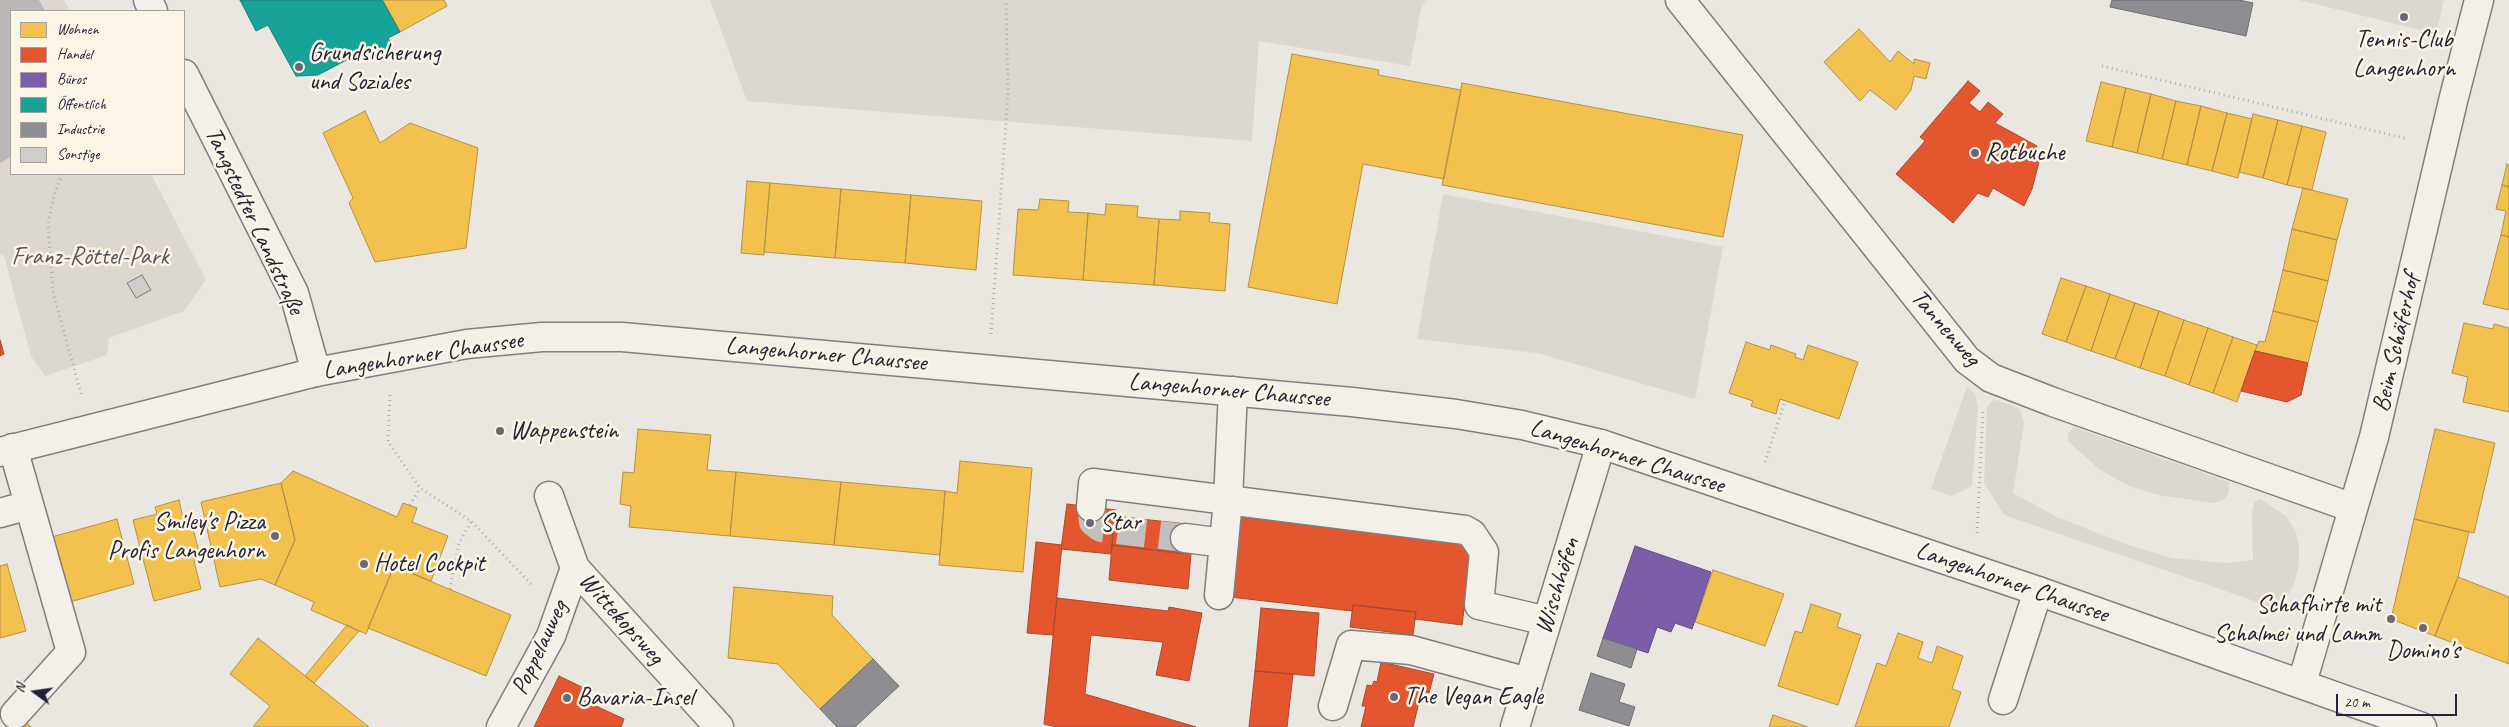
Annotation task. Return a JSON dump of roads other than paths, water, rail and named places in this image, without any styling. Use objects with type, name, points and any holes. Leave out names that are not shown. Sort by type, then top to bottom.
[{"type":"street","name":"Tannenweg","points":[[1680,0],[1967,360],[1991,378],[2053,402],[2353,508]]},
{"type":"street","name":"Beim Schäferhof","points":[[2302,683],[2374,437],[2479,0]]},
{"type":"street","name":"Tangstedter Landstraße","points":[[185,76],[294,293],[316,372]]},
{"type":"street","name":"Langenhorner Chaussee","points":[[7,450],[91,427],[316,372],[467,344],[542,338],[622,337],[989,368],[1456,414],[1522,425],[1601,444],[2038,591],[2422,727]]},
{"type":"street","points":[[1220,595],[1228,500],[1233,391]]},
{"type":"street","name":"Wischhöfen","points":[[1514,727],[1601,444]]},
{"type":"street","points":[[7,450],[29,505],[71,652],[15,714]]},
{"type":"street","points":[[1091,507],[1093,483],[1466,530],[1472,534],[1484,552],[1479,605],[1547,621]]},
{"type":"street","name":"Wittekopsweg","points":[[549,496],[574,568],[719,727]]},
{"type":"street","points":[[0,513],[29,505]]},
{"type":"street","points":[[1185,538],[1224,543]]},
{"type":"street","name":"Poppelauweg","points":[[501,727],[550,636],[574,568]]},
{"type":"street","points":[[2003,700],[2038,591]]},
{"type":"street","points":[[1333,706],[1351,645],[1411,650],[1528,682]]},
{"type":"tunnel","points":[[1091,507],[1093,522],[1101,528],[1185,538]]},
{"type":"place","name":"Tennis-Club Langenhorn","points":[[2404,17]]},
{"type":"place","name":"Grundsicherung und Soziales","points":[[299,67]]},
{"type":"place","name":"Rotbuche","points":[[1975,153]]},
{"type":"place","name":"Wappenstein","points":[[500,431]]},
{"type":"place","name":"Star","points":[[1090,523]]},
{"type":"place","name":"Smiley's Pizza Profis Langenhorn","points":[[275,536]]},
{"type":"place","name":"Hotel Cockpit","points":[[364,564]]},
{"type":"place","name":"Schafhirte mit Schalmei und Lamm","points":[[2391,619]]},
{"type":"place","name":"Domino's","points":[[2423,628]]},
{"type":"place","name":"The Vegan Eagle","points":[[1394,697]]},
{"type":"place","name":"Bavaria-Insel","points":[[567,698]]},
{"type":"park label","name":"Franz-Röttel-Park","points":[[90,257]]}]
